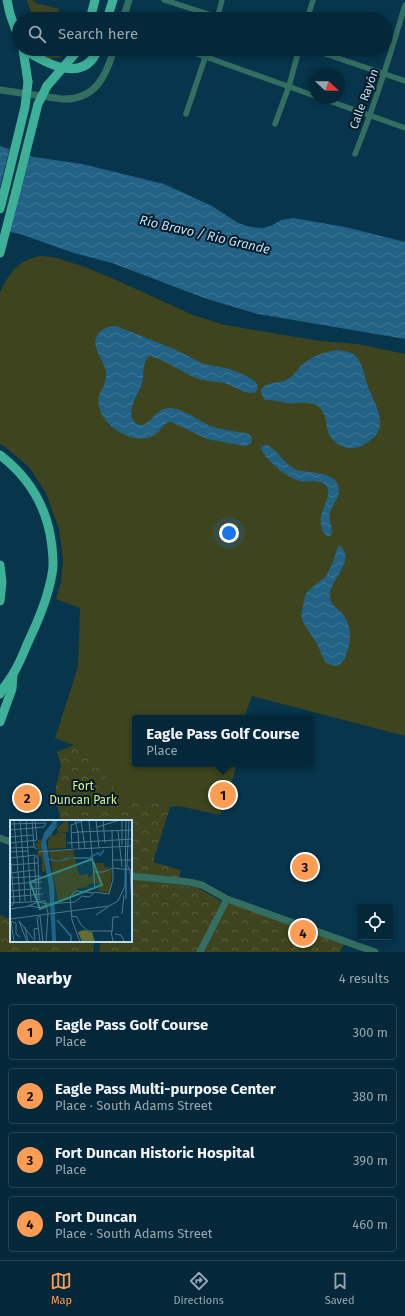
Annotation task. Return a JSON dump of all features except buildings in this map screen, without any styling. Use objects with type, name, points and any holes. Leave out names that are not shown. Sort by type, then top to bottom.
[{"type":"highway","points":[[7,0],[12,20]]},
{"type":"highway","points":[[92,12],[95,0]]},
{"type":"highway","points":[[109,12],[113,0]]},
{"type":"highway","points":[[0,209],[25,107],[28,82],[24,56]]},
{"type":"highway","points":[[34,56],[62,68],[77,69],[87,64],[94,56]]},
{"type":"highway","points":[[0,253],[38,104],[47,86],[73,56]]},
{"type":"highway","points":[[0,454],[22,476],[37,496],[46,514],[51,536],[53,556],[52,574],[40,617],[14,673],[0,694]]},
{"type":"highway","points":[[0,565],[2,582],[0,601]]},
{"type":"highway","points":[[0,722],[12,689],[14,673]]},
{"type":"street","points":[[125,12],[129,0]]},
{"type":"street","points":[[164,0],[199,12]]},
{"type":"street","points":[[219,12],[222,0]]},
{"type":"street","points":[[309,12],[313,0]]},
{"type":"street","name":"Calle Rayón","points":[[393,46],[405,5]]},
{"type":"street","points":[[0,90],[68,99],[83,96],[100,82],[107,70],[112,56]]},
{"type":"street","points":[[275,124],[289,86],[297,56]]},
{"type":"street","points":[[332,56],[405,81]]},
{"type":"street","name":"Calle Rayón","points":[[355,154],[370,116],[390,56]]},
{"type":"street","points":[[186,114],[206,57],[309,94]]},
{"type":"street","points":[[337,104],[405,128]]},
{"type":"street","points":[[0,838],[10,842]]},
{"type":"street","points":[[132,876],[189,882],[202,885],[227,899],[375,952]]},
{"type":"street","points":[[200,952],[227,899]]},
{"type":"green space","points":[[27,0],[33,0],[35,3],[59,9],[59,12],[31,12]]},
{"type":"green space","points":[[37,56],[63,56],[57,58]]},
{"type":"green space","points":[[40,256],[53,257],[85,267],[193,315],[225,325],[319,341],[358,344],[405,354],[405,736],[252,696],[245,715],[132,715],[132,767],[236,767],[224,808],[220,815],[179,806],[170,807],[132,796],[124,800],[84,749],[55,738],[78,667],[80,608],[56,599],[61,582],[63,560],[59,529],[46,493],[29,467],[0,444],[0,293],[7,279],[15,268],[32,258]]},
{"type":"green space","name":"Fort Duncan Park","points":[[74,745],[84,749],[124,800],[132,796],[170,807],[153,862],[181,870],[179,878],[132,873],[132,820],[61,820],[56,800],[56,786],[61,766],[57,752]]},
{"type":"green space","points":[[132,879],[196,887],[221,901],[218,916],[200,952],[99,952],[101,942],[132,942]]},
{"type":"green space","points":[[229,902],[344,944],[340,952],[204,952]]},
{"type":"green space","points":[[0,915],[10,920],[10,942],[94,942],[93,952],[0,952]]},
{"type":"water","name":"Río Bravo / Rio Grande","points":[[0,146],[34,157],[82,164],[164,184],[212,206],[238,223],[251,227],[263,228],[271,226],[281,220],[293,218],[345,227],[405,242],[405,339],[258,314],[207,299],[112,263],[74,253],[20,234],[0,230]]},
{"type":"water","points":[[111,326],[116,326],[174,349],[204,364],[230,369],[247,376],[256,382],[258,387],[256,392],[249,393],[227,384],[200,379],[150,356],[145,362],[141,387],[132,405],[131,415],[136,423],[140,425],[144,424],[161,410],[172,408],[187,413],[210,426],[249,434],[252,438],[251,444],[244,446],[207,439],[171,422],[152,436],[141,439],[125,435],[111,426],[104,418],[99,408],[100,393],[105,382],[106,375],[104,364],[95,343],[96,338],[101,331]]},
{"type":"water","points":[[339,350],[348,352],[356,356],[358,359],[379,413],[380,427],[377,434],[367,443],[355,448],[341,446],[332,438],[328,432],[324,415],[319,407],[308,403],[286,403],[265,400],[262,396],[261,390],[266,385],[288,379],[304,363],[313,357],[323,353]]},
{"type":"water","points":[[267,445],[295,469],[329,476],[338,485],[339,492],[330,512],[332,530],[331,536],[327,536],[325,534],[321,525],[321,515],[328,496],[327,487],[318,482],[300,481],[283,472],[267,458],[261,449],[262,446]]},
{"type":"water","points":[[338,546],[341,546],[345,553],[345,560],[330,594],[332,604],[345,617],[349,627],[350,638],[348,650],[344,660],[340,664],[333,666],[325,662],[317,644],[303,622],[301,615],[305,595],[326,576],[333,562]]},
{"type":"pier","points":[[10,148],[23,152],[9,234],[0,232],[0,187]]},
{"type":"place","name":"Eagle Pass Golf Course","points":[[223,795]]},
{"type":"place","name":"Eagle Pass Multi-purpose Center","points":[[27,798]]},
{"type":"place","name":"Fort Duncan Historic Hospital","points":[[305,867]]},
{"type":"place","name":"Fort Duncan","points":[[303,933]]}]
